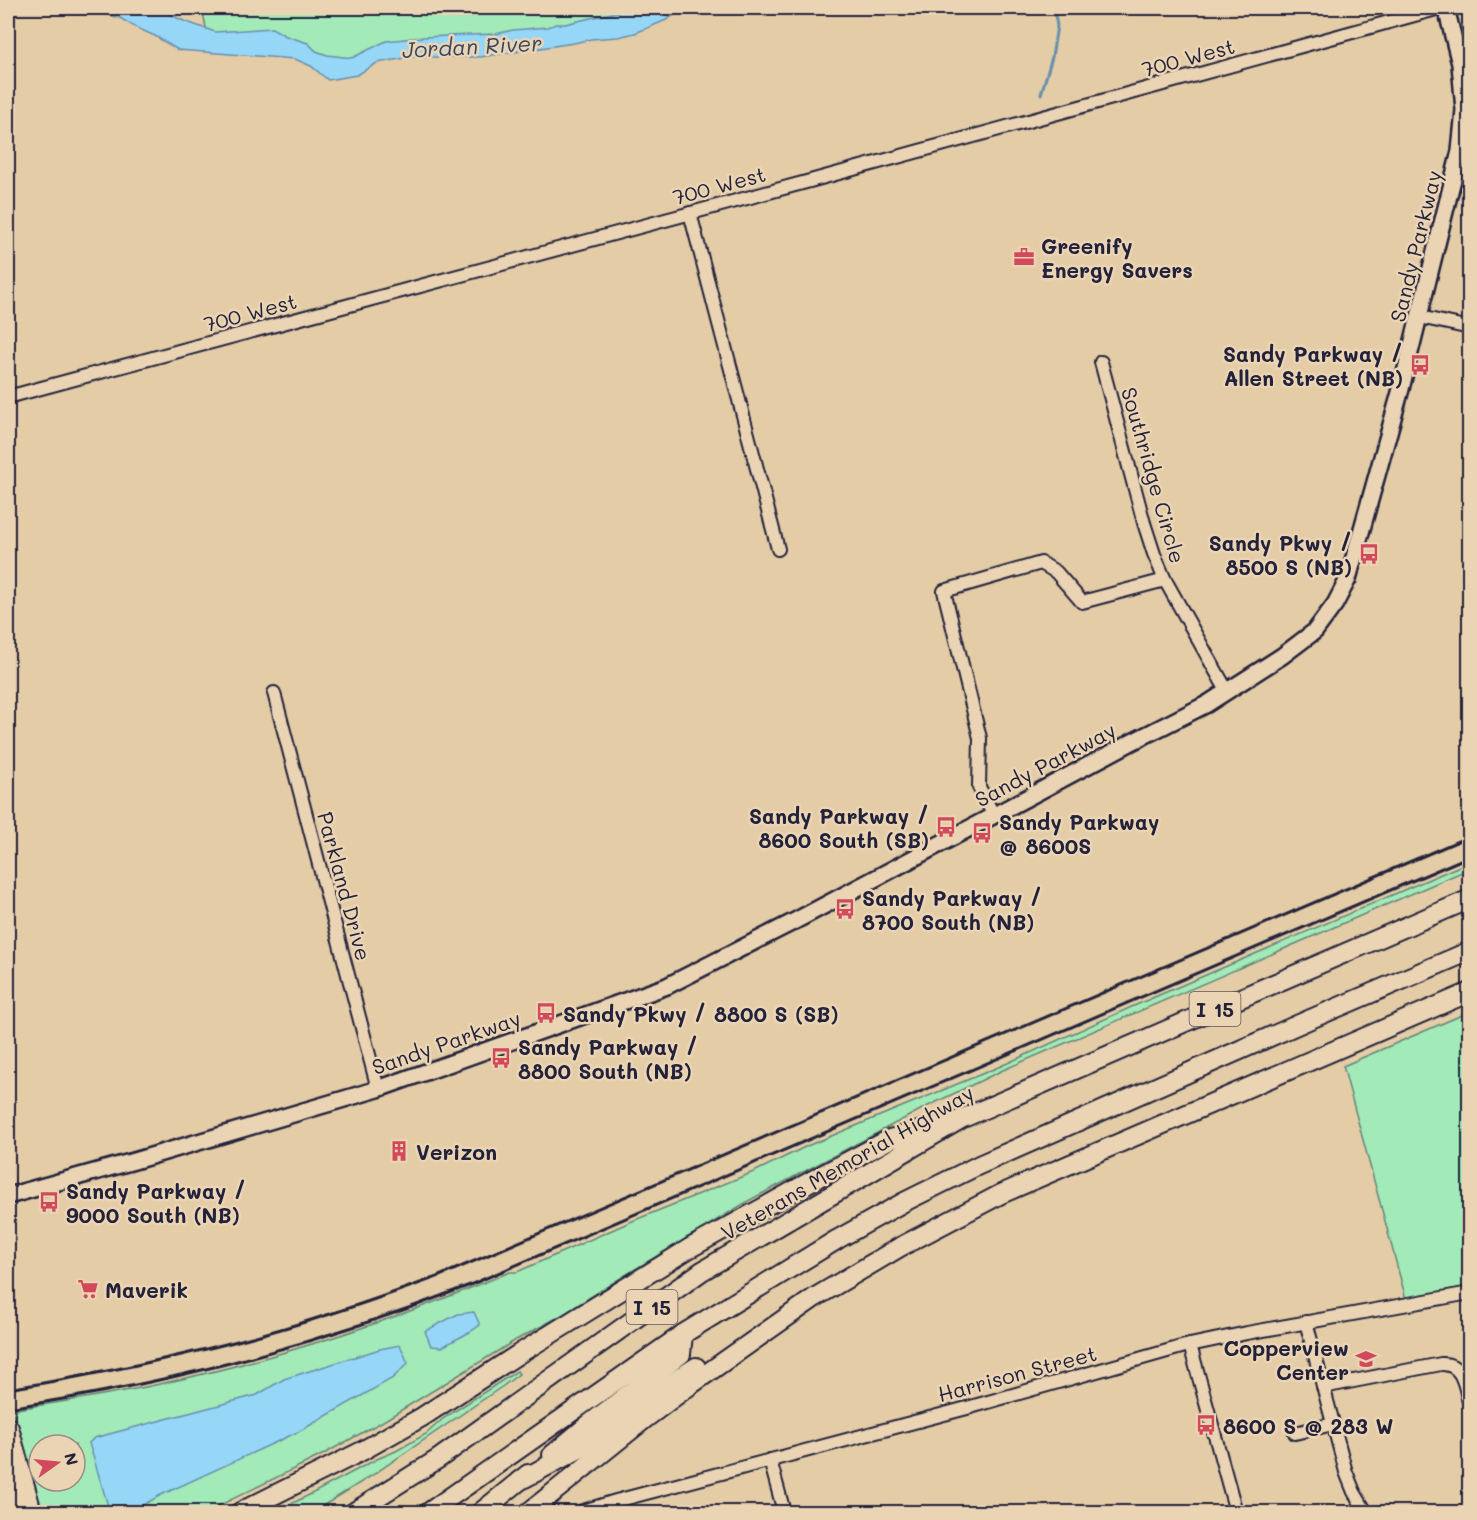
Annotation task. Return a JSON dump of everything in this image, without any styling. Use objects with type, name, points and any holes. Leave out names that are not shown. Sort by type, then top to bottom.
[{"type":"highway","name":"Veterans Memorial Highway","points":[[354,1512],[438,1459],[702,1271],[961,1119],[1470,899]]},
{"type":"highway","name":"I 15","points":[[429,1512],[683,1334],[838,1239],[904,1202],[979,1165],[1470,951]]},
{"type":"highway","points":[[529,1512],[689,1386],[814,1298],[900,1247],[1001,1194],[1470,992]]},
{"type":"highway","points":[[240,1512],[422,1418],[517,1355],[690,1248],[822,1175],[890,1139],[961,1119]]},
{"type":"highway","points":[[519,1481],[581,1448],[630,1410],[828,1281],[855,1273]]},
{"type":"highway","points":[[481,1512],[588,1425],[681,1354],[683,1334]]},
{"type":"highway","points":[[8,1428],[32,1512]]},
{"type":"main road","name":"Sandy Parkway","points":[[8,1196],[378,1089],[667,986],[1207,704],[1282,656],[1314,631],[1335,604],[1348,579],[1401,389],[1460,151],[1464,110],[1460,64],[1446,8]]},
{"type":"main road","points":[[8,1464],[20,1512]]},
{"type":"street","name":"700 West","points":[[8,396],[212,343],[1440,8]]},
{"type":"street","points":[[690,213],[778,549]]},
{"type":"street","points":[[1419,317],[1470,327]]},
{"type":"street","name":"Southridge Circle","points":[[1101,362],[1154,554],[1165,580],[1227,691]]},
{"type":"street","points":[[994,816],[980,787],[980,738],[944,591],[1041,563],[1056,572],[1082,602],[1165,580]]},
{"type":"street","name":"Parkland Drive","points":[[274,693],[378,1089]]},
{"type":"street","name":"Harrison Street","points":[[580,1512],[978,1405],[1190,1345],[1470,1293]]},
{"type":"street","points":[[1306,1322],[1346,1472],[1366,1512]]},
{"type":"street","points":[[1190,1345],[1236,1512]]},
{"type":"street","points":[[1323,1387],[1448,1364],[1454,1365],[1459,1370],[1470,1406]]},
{"type":"street","points":[[1295,1433],[1333,1424]]},
{"type":"street","points":[[770,1460],[784,1512]]},
{"type":"green space","points":[[202,8],[645,8],[612,18],[337,65],[208,37]]},
{"type":"green space","points":[[1469,862],[1469,869],[1003,1070],[928,1106],[750,1200],[385,1420],[322,1455],[206,1512],[41,1512],[34,1493],[87,1493],[87,1433],[27,1433],[27,1466],[12,1410],[120,1392],[201,1375],[335,1337],[379,1322],[510,1272],[517,1272],[630,1222],[756,1171],[807,1146],[1001,1066],[1136,1005]]},
{"type":"green space","points":[[1469,1012],[1469,1286],[1406,1299],[1343,1066]]},
{"type":"green space","points":[[517,1371],[519,1374],[503,1386],[371,1476],[313,1512],[275,1512],[426,1434],[444,1418]]},
{"type":"water","points":[[8,8],[42,8],[8,11]]},
{"type":"water","name":"Jordan River","points":[[42,8],[156,8],[215,32],[272,28],[286,36],[308,43],[316,51],[327,55],[352,58],[386,41],[495,34],[548,27],[633,8],[686,8],[650,27],[618,37],[591,39],[480,57],[411,57],[377,63],[357,75],[328,80],[311,66],[295,59],[178,50],[120,18],[87,9]]},
{"type":"water","points":[[474,1312],[480,1325],[442,1347],[431,1346],[425,1331],[458,1314]]},
{"type":"water","points":[[400,1345],[408,1363],[393,1378],[300,1431],[161,1495],[130,1512],[108,1506],[89,1443],[94,1438],[257,1395],[284,1379]]},
{"type":"waterway","points":[[1041,94],[1052,57],[1057,26],[1054,8]]},
{"type":"railway","points":[[8,1389],[77,1377],[213,1347],[340,1311],[437,1277],[1470,836]]},
{"type":"railway","points":[[8,1408],[127,1387],[242,1360],[413,1307],[470,1285],[1470,856]]},
{"type":"place","name":"Greenify Energy Savers","points":[[1024,257]]},
{"type":"place","name":"Sandy Parkway / Allen Street (NB)","points":[[1420,365]]},
{"type":"place","name":"Sandy Pkwy / 8500 S (NB)","points":[[1369,554]]},
{"type":"place","name":"Sandy Parkway / 8600 South (SB)","points":[[946,827]]},
{"type":"place","name":"Sandy Parkway @ 8600S","points":[[982,833]]},
{"type":"place","name":"Sandy Parkway / 8700 South (NB)","points":[[845,909]]},
{"type":"place","name":"Sandy Pkwy / 8800 S (SB)","points":[[546,1013]]},
{"type":"place","name":"Sandy Parkway / 8800 South (NB)","points":[[501,1058]]},
{"type":"place","name":"Verizon","points":[[399,1151]]},
{"type":"place","name":"Sandy Parkway / 9000 South (NB)","points":[[49,1202]]},
{"type":"place","name":"Maverik","points":[[88,1289]]},
{"type":"place","name":"Copperview Center","points":[[1366,1359]]},
{"type":"place","name":"8600 S @ 283 W","points":[[1206,1425]]}]
